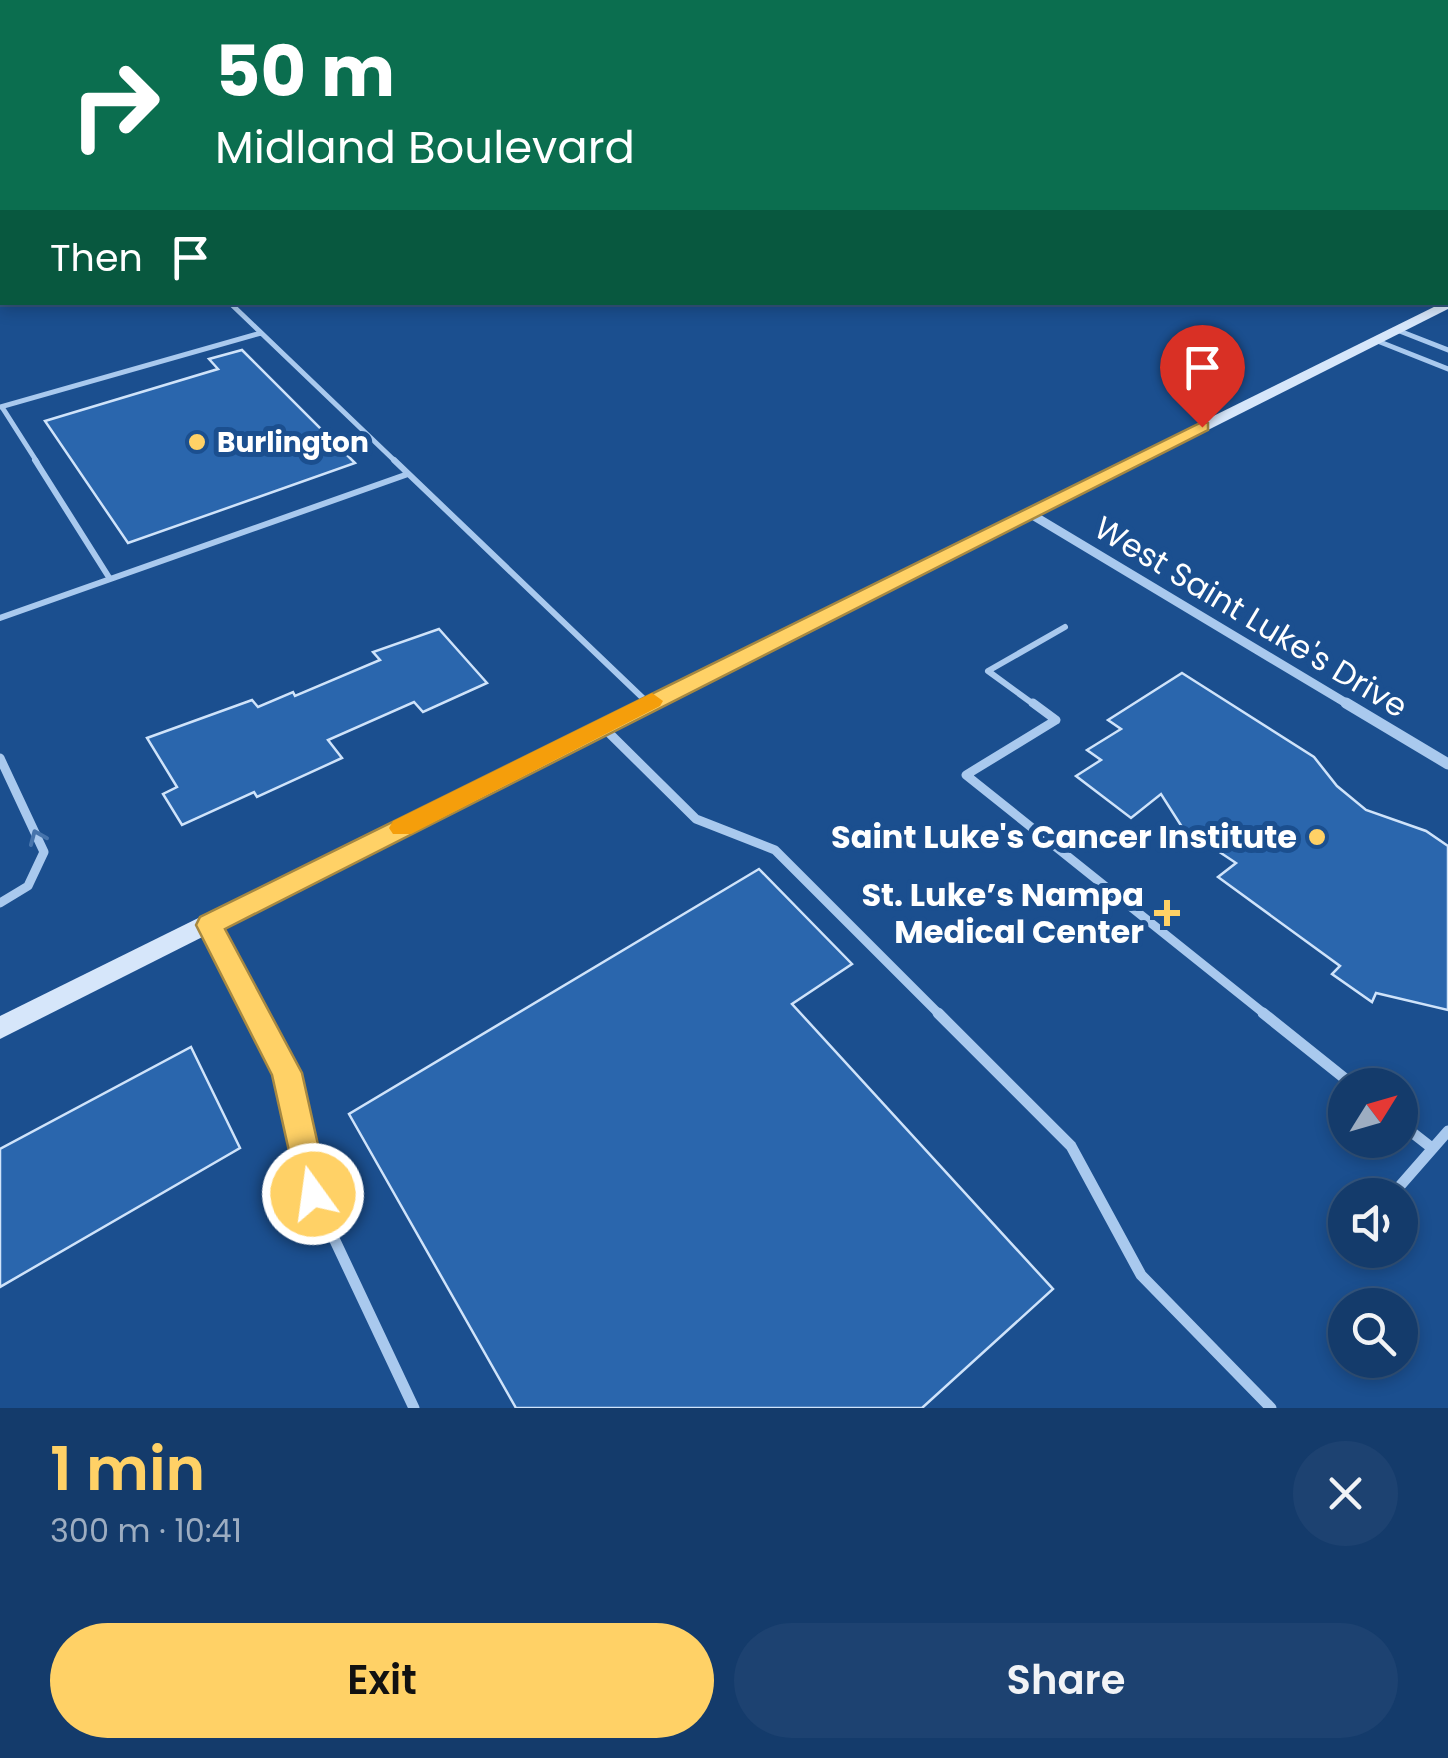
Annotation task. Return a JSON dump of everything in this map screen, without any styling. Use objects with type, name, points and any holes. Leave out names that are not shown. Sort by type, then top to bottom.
[{"type":"main road","points":[[0,1028],[1446,305]]},
{"type":"street","name":"West Saint Luke's Drive","points":[[1029,513],[1448,764]]},
{"type":"lane","points":[[232,305],[648,703]]},
{"type":"lane","points":[[1398,330],[1448,350]]},
{"type":"lane","points":[[110,579],[1,407],[261,334]]},
{"type":"lane","points":[[1376,340],[1448,369]]},
{"type":"lane","points":[[0,618],[408,474]]},
{"type":"lane","points":[[1065,627],[988,671],[1056,720],[966,775],[1331,1068]]},
{"type":"lane","points":[[603,727],[696,818],[775,850],[1071,1146],[1141,1275],[1271,1408]]},
{"type":"lane","points":[[0,758],[44,852],[28,886],[0,902]]},
{"type":"lane","points":[[209,925],[287,1073],[313,1194],[414,1408]]},
{"type":"lane","points":[[1406,1178],[1448,1130]]},
{"type":"lane","points":[[1418,1137],[1432,1148]]},
{"type":"building","name":"Burlington","points":[[242,350],[355,463],[128,543],[45,421],[218,369],[209,359]]},
{"type":"building","points":[[439,629],[487,683],[423,712],[414,702],[328,740],[342,758],[257,797],[254,792],[182,825],[163,794],[177,787],[147,738],[252,700],[258,707],[293,692],[295,696],[380,660],[373,652]]},
{"type":"building","name":"Saint Luke's Cancer Institute","points":[[1182,673],[1314,757],[1337,786],[1366,810],[1426,831],[1448,846],[1448,1010],[1376,993],[1372,1002],[1332,974],[1340,966],[1218,877],[1236,863],[1182,827],[1161,794],[1131,818],[1076,776],[1101,760],[1087,750],[1121,729],[1108,720]]},
{"type":"building","points":[[759,869],[852,964],[792,1004],[1053,1289],[922,1408],[516,1408],[349,1114]]},
{"type":"building","points":[[191,1047],[240,1148],[0,1287],[0,1149]]},
{"type":"slow traffic","points":[[402,828],[652,701]]},
{"type":"place","name":"Burlington","points":[[197,442]]},
{"type":"place","name":"Saint Luke's Cancer Institute","points":[[1317,837]]},
{"type":"place","name":"St. Luke’s Nampa Medical Center","points":[[1167,913]]},
{"type":"route","points":[[313,1194],[287,1073],[209,925],[1202,427]]}]
